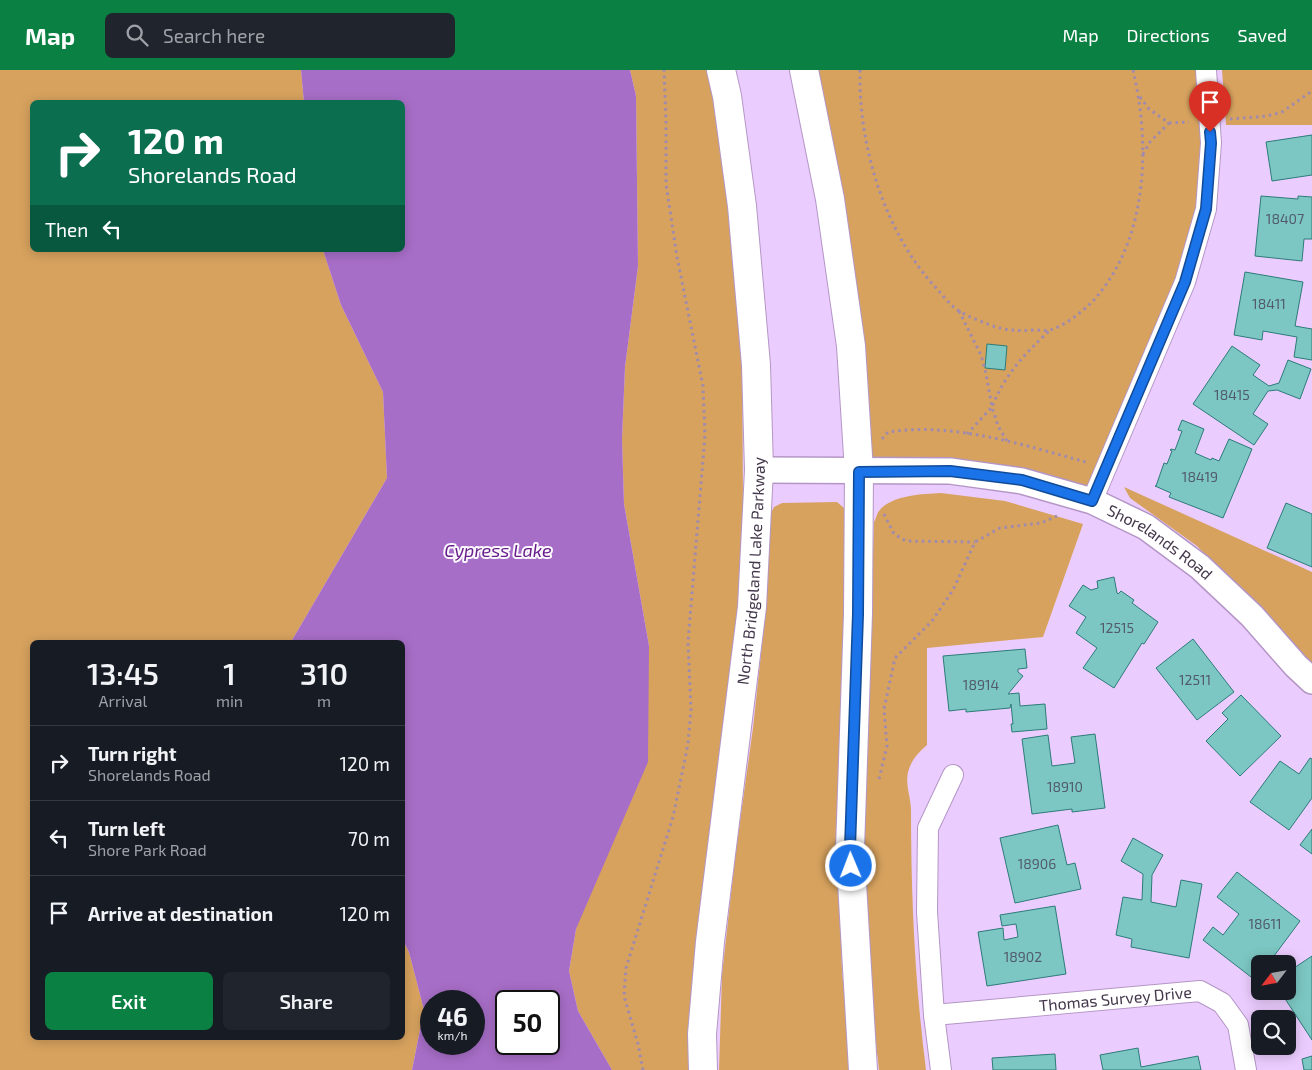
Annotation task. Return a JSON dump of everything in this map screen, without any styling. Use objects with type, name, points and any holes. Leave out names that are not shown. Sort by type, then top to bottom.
[{"type":"main road","name":"North Bridgeland Lake Parkway","points":[[703,1070],[702,1034],[710,942],[752,607],[759,470],[756,365],[743,216],[727,96],[721,70]]},
{"type":"main road","points":[[804,70],[830,199],[869,472],[858,614],[850,848],[863,1070]]},
{"type":"street","points":[[1092,501],[1185,282],[1206,209],[1211,143],[1206,70]]},
{"type":"street","name":"Shorelands Road","points":[[759,470],[950,471],[1022,480],[1092,501],[1146,527],[1200,567],[1252,616],[1296,666],[1312,681]]},
{"type":"street","points":[[941,1070],[934,1016],[927,912],[928,828],[953,775]]},
{"type":"street","name":"Thomas Survey Drive","points":[[934,1016],[1200,991],[1222,1003],[1238,1025],[1246,1070]]},
{"type":"path","points":[[643,1070],[638,1044],[624,996],[626,968],[673,817],[688,744],[691,709],[688,642],[705,435],[703,386],[677,257],[666,184],[664,70]]},
{"type":"path","points":[[860,70],[862,119],[868,154],[890,217],[901,239],[927,278],[959,310],[980,321],[1004,330],[1050,330]]},
{"type":"path","points":[[967,434],[992,407],[999,390],[1022,357],[1050,330],[1084,309],[1099,294],[1113,274],[1133,228],[1138,205],[1143,154],[1142,127],[1133,70]]},
{"type":"path","points":[[1138,96],[1149,109],[1168,123],[1267,116],[1282,112],[1312,91]]},
{"type":"path","points":[[1143,154],[1150,142],[1168,123]]},
{"type":"path","points":[[959,310],[981,355],[992,407],[998,426],[1007,441]]},
{"type":"path","points":[[869,472],[883,437],[888,432],[926,430],[967,434],[1007,441],[1106,468]]},
{"type":"path","points":[[882,510],[894,534],[906,541],[975,542],[1000,528],[1041,523],[1058,516]]},
{"type":"path","points":[[878,782],[887,746],[884,709],[895,658],[932,621],[948,598],[975,542]]},
{"type":"shaded area","points":[[0,70],[301,70],[304,100],[30,100],[30,252],[324,252],[341,305],[383,392],[387,478],[292,640],[30,640],[30,1040],[405,1040],[405,944],[409,952],[420,995],[420,1030],[412,1070],[0,1070]]},
{"type":"shaded area","points":[[630,70],[711,70],[732,227],[742,343],[743,502],[741,581],[694,1070],[612,1070],[578,1011],[569,971],[576,929],[649,646],[624,504],[622,439],[625,367],[638,266],[636,96]]},
{"type":"shaded area","points":[[804,70],[1206,70],[1206,209],[1092,501],[859,471]]},
{"type":"shaded area","points":[[1222,70],[1312,70],[1312,125],[1226,125]]},
{"type":"shaded area","points":[[1124,487],[1312,572],[1312,665],[1197,546],[1130,498]]},
{"type":"shaded area","points":[[941,493],[1005,501],[1083,524],[1043,637],[927,648],[927,745],[912,762],[907,779],[911,805],[916,973],[926,1070],[879,1070],[868,973],[864,857],[874,522],[879,511],[891,502],[908,496]]},
{"type":"shaded area","points":[[837,502],[844,508],[849,517],[838,839],[842,971],[852,1070],[719,1070],[722,975],[764,626],[770,515],[774,507],[782,503]]},
{"type":"water","name":"Cypress Lake","points":[[301,70],[630,70],[636,96],[638,266],[625,367],[622,439],[624,504],[649,646],[648,762],[576,929],[569,971],[578,1011],[612,1070],[412,1070],[420,1030],[420,1055],[485,1055],[485,990],[420,990],[420,995],[409,952],[405,944],[405,640],[292,640],[387,478],[383,392],[341,305],[324,252],[405,252],[405,100],[304,100]]},
{"type":"building","points":[[1312,135],[1312,175],[1272,181],[1266,142]]},
{"type":"building","points":[[1261,196],[1298,199],[1298,196],[1312,197],[1312,239],[1304,239],[1302,261],[1255,256]]},
{"type":"building","points":[[1245,272],[1303,282],[1295,326],[1312,329],[1312,360],[1294,357],[1297,337],[1263,331],[1262,340],[1234,335]]},
{"type":"building","points":[[987,344],[1007,346],[1005,370],[985,368]]},
{"type":"building","points":[[1232,346],[1260,365],[1253,375],[1269,386],[1279,383],[1288,360],[1311,369],[1300,399],[1277,390],[1268,391],[1253,414],[1268,424],[1254,445],[1193,404]]},
{"type":"building","points":[[1182,420],[1204,429],[1195,453],[1211,460],[1212,458],[1219,461],[1229,439],[1252,449],[1223,518],[1169,497],[1171,493],[1155,486],[1164,463],[1167,464],[1172,451],[1170,450],[1175,450],[1182,431],[1178,430]]},
{"type":"building","points":[[1286,503],[1312,514],[1312,567],[1267,548]]},
{"type":"building","points":[[1114,577],[1117,593],[1121,591],[1134,600],[1132,603],[1158,622],[1144,644],[1142,643],[1114,688],[1083,668],[1097,648],[1076,633],[1086,617],[1069,606],[1083,585],[1091,590],[1098,588],[1097,581]]},
{"type":"building","points":[[1193,639],[1234,692],[1197,720],[1156,668]]},
{"type":"building","points":[[1025,649],[1027,668],[1018,669],[1018,672],[1023,676],[1008,694],[1019,693],[1020,706],[1045,704],[1047,729],[1012,732],[1011,704],[1010,708],[966,712],[966,709],[949,711],[943,656]]},
{"type":"building","points":[[1241,695],[1281,736],[1240,776],[1206,741],[1228,719],[1222,713]]},
{"type":"building","points":[[1095,734],[1105,808],[1072,812],[1072,809],[1032,814],[1022,739],[1048,735],[1052,766],[1075,763],[1071,737]]},
{"type":"building","points":[[1310,758],[1312,759],[1312,798],[1289,830],[1250,802],[1280,761],[1299,774]]},
{"type":"building","points":[[1058,825],[1067,865],[1075,863],[1081,889],[1015,903],[1000,838]]},
{"type":"building","points":[[1312,829],[1312,854],[1300,845]]},
{"type":"building","points":[[1133,838],[1163,855],[1152,875],[1151,902],[1176,907],[1181,880],[1202,884],[1189,958],[1131,947],[1132,939],[1116,935],[1123,897],[1142,900],[1143,874],[1121,861]]},
{"type":"building","points":[[1237,872],[1300,921],[1275,955],[1251,955],[1251,977],[1203,940],[1213,927],[1223,935],[1239,914],[1217,897]]},
{"type":"building","points":[[1055,906],[1066,974],[987,986],[978,932],[1003,928],[1004,940],[1018,937],[1016,924],[1002,926],[1000,915]]},
{"type":"building","points":[[1312,956],[1312,1040],[1296,1016],[1296,1010],[1292,1010],[1286,1000],[1296,1000],[1296,967]]},
{"type":"building","points":[[1138,1048],[1141,1067],[1198,1056],[1201,1070],[1103,1070],[1100,1055]]},
{"type":"building","points":[[1055,1054],[1056,1070],[993,1070],[992,1058]]},
{"type":"building","points":[[1312,1056],[1312,1070],[1304,1070],[1302,1059]]},
{"type":"route","points":[[851,866],[858,614],[859,472],[950,471],[1022,480],[1092,501],[1185,282],[1206,209],[1211,143],[1210,132]]}]
